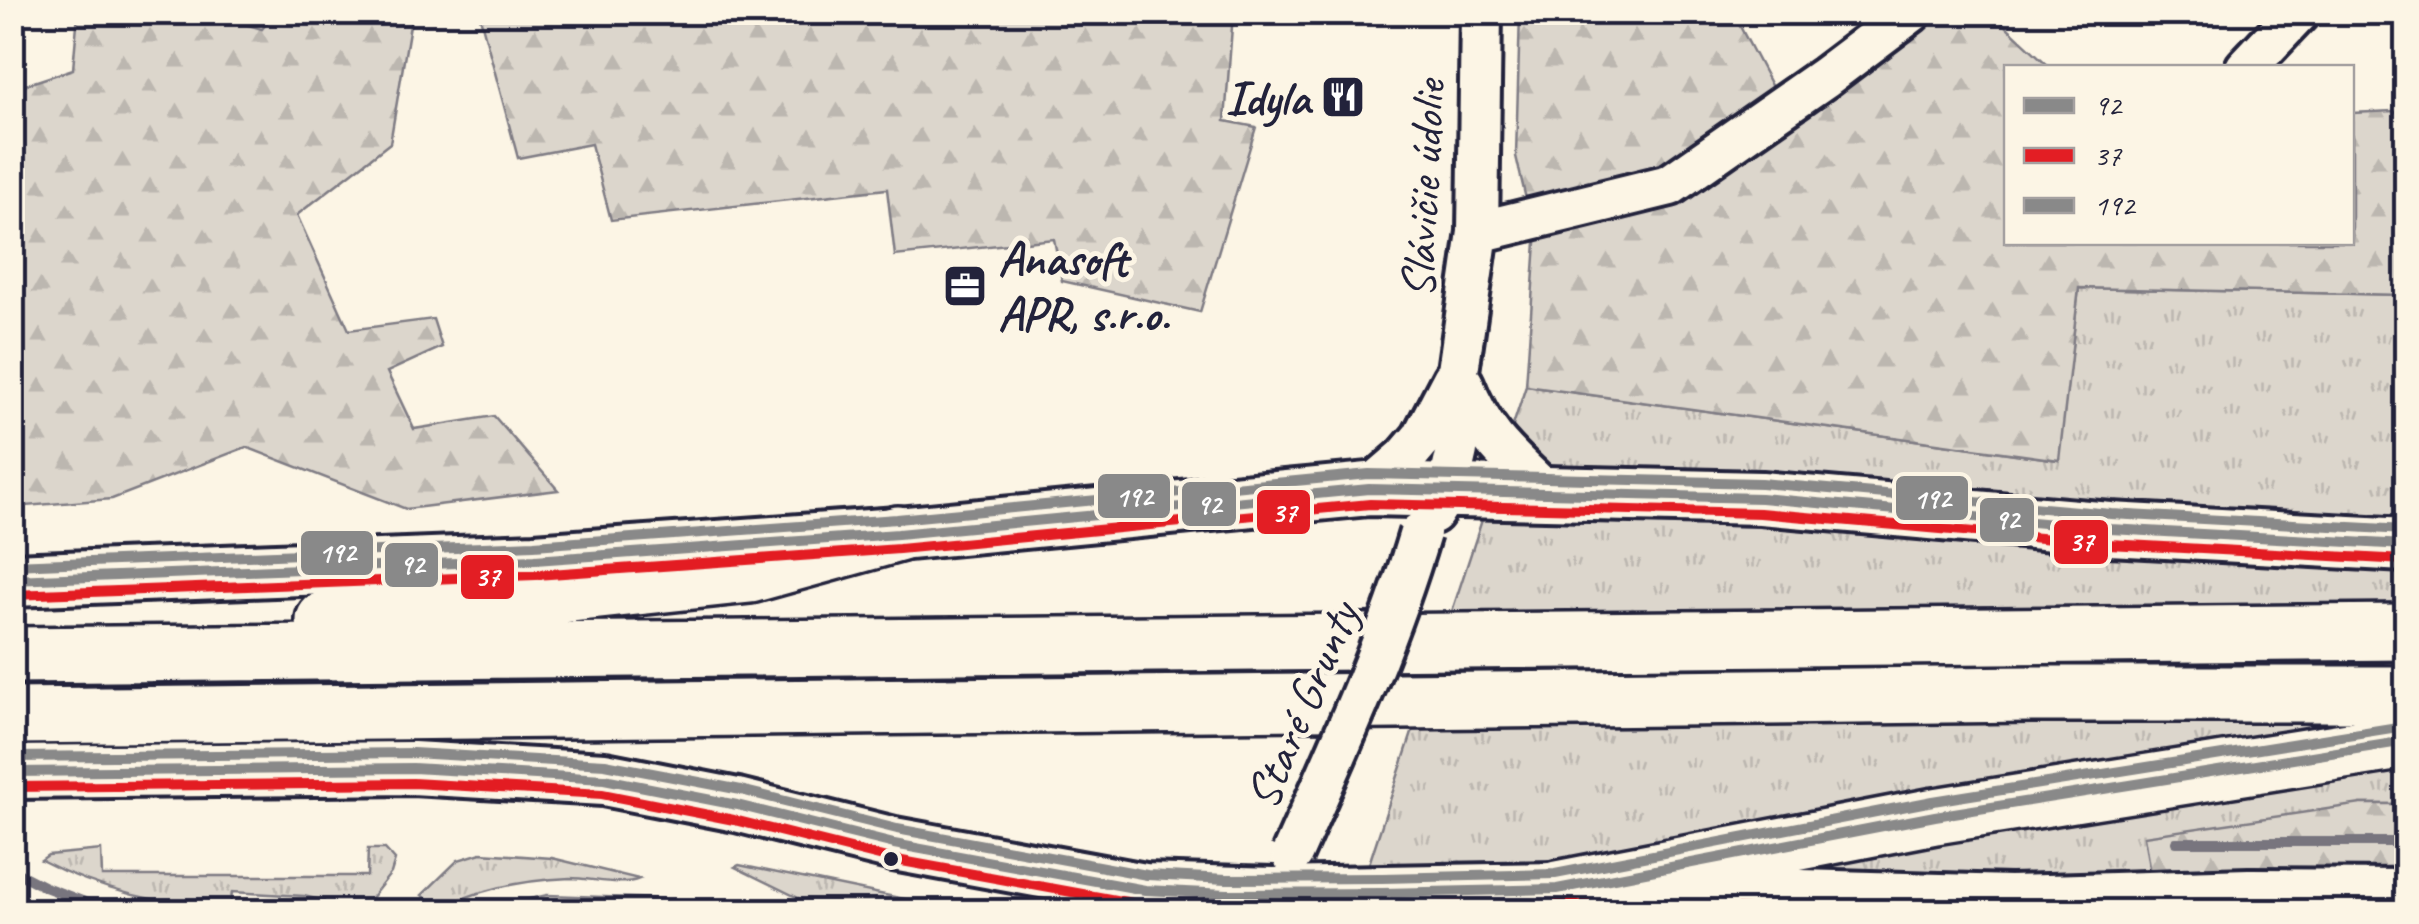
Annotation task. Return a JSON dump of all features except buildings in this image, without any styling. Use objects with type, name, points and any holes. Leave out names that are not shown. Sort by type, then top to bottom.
[{"type":"highway","points":[[12,653],[750,575],[898,534]]},
{"type":"highway","points":[[12,653],[2406,632]]},
{"type":"highway","points":[[12,716],[1972,694],[2406,694]]},
{"type":"highway","points":[[1557,889],[1936,816],[2406,741]]},
{"type":"main road","points":[[12,580],[535,560],[1546,492],[1761,498],[2110,529],[2406,546]]},
{"type":"main road","points":[[12,772],[413,768],[604,779],[1159,901],[1276,887],[1363,902],[1557,889],[1948,906],[2250,895],[2406,896]]},
{"type":"street","name":"Slávičie údolie","points":[[1413,500],[1456,450],[1458,371],[1492,227],[1481,12]]},
{"type":"street","points":[[1492,227],[1670,184],[1826,77],[1911,12]]},
{"type":"street","points":[[2249,65],[2299,12]]},
{"type":"street","name":"Slávičie údolie","points":[[1413,500],[1422,438],[1458,371]]},
{"type":"street","name":"Slávičie údolie","points":[[1458,371],[1476,418],[1494,443],[1546,492]]},
{"type":"street","name":"Staré Grunty","points":[[1276,887],[1367,684],[1400,599],[1413,500]]},
{"type":"green space","points":[[78,13],[208,13],[262,29],[275,13],[412,13],[390,143],[297,215],[349,330],[433,319],[442,347],[387,372],[414,429],[494,416],[558,490],[406,509],[246,447],[112,499],[13,507],[13,89],[73,69]]},
{"type":"green space","points":[[479,13],[1233,13],[1225,121],[1256,127],[1200,312],[1062,281],[1054,239],[895,256],[887,189],[611,220],[591,144],[518,158]]},
{"type":"green space","points":[[1520,13],[1733,13],[1785,112],[1937,13],[1992,13],[2048,65],[2004,65],[2004,245],[2354,245],[2354,113],[2393,111],[2406,116],[2406,295],[2079,288],[2059,460],[1526,386],[1536,242],[1516,156]]},
{"type":"green space","points":[[2079,288],[2406,295],[2406,804],[2361,804],[2336,868],[2406,866],[2406,911],[1769,912],[1513,861],[1368,867],[1526,386],[2058,460]]},
{"type":"green space","points":[[2361,804],[2406,804],[2406,866],[2151,880],[2144,836]]},
{"type":"green space","points":[[368,849],[385,849],[395,860],[391,873],[360,912],[324,911],[324,901],[304,896],[232,892],[230,908],[181,904],[109,888],[41,860],[48,855],[101,850],[102,876],[367,876]]},
{"type":"green space","points":[[481,853],[552,858],[639,879],[536,881],[487,891],[440,908],[422,895],[458,860]]},
{"type":"green space","points":[[735,867],[919,902],[1033,911],[825,911]]},
{"type":"green space","points":[[547,895],[663,899],[703,911],[478,911]]},
{"type":"waterway","points":[[2176,842],[2406,842]]},
{"type":"waterway","points":[[12,870],[111,912]]},
{"type":"transit line","name":"192","points":[[12,565],[534,545],[897,519],[1369,474],[1761,483],[2111,514],[2406,530]]},
{"type":"transit line","name":"92","points":[[12,580],[535,560],[898,534],[1369,489],[1761,498],[2110,529],[2406,545]]},
{"type":"transit line","name":"37","points":[[13,595],[536,575],[899,549],[1370,504],[1760,513],[2109,544],[2405,560]]},
{"type":"transit line","name":"192","points":[[12,757],[413,753],[605,764],[741,790],[897,829],[1147,875],[1382,878],[1555,874],[1933,801],[2404,726]]},
{"type":"transit line","name":"92","points":[[12,772],[413,768],[604,779],[737,805],[894,844],[1145,890],[1382,893],[1557,889],[1935,816],[2406,741]]},
{"type":"transit line","name":"37","points":[[12,787],[413,783],[602,794],[734,820],[891,859],[1143,905],[1273,909],[1557,904],[1818,912]]},
{"type":"transit line","name":"37","points":[[2198,912],[2406,911]]},
{"type":"place","name":"Idyla","points":[[1343,97]]},
{"type":"place","name":"Anasoft APR, s.r.o.","points":[[965,286]]}]
